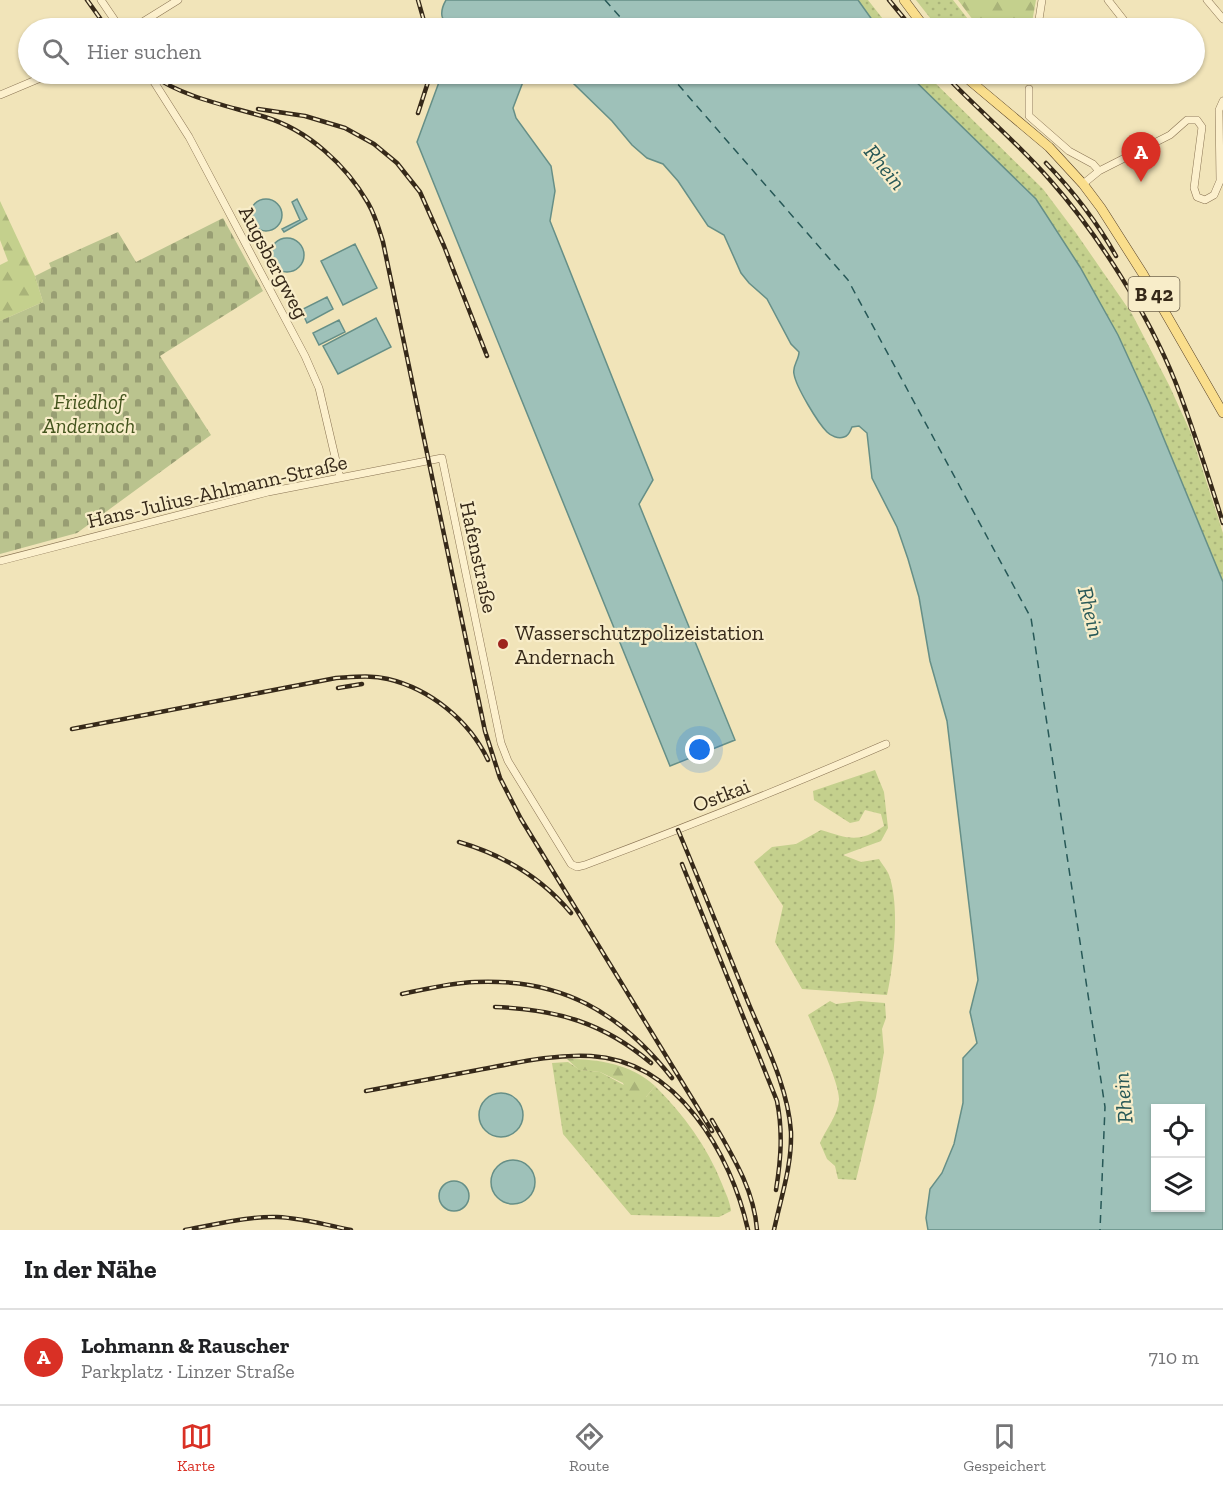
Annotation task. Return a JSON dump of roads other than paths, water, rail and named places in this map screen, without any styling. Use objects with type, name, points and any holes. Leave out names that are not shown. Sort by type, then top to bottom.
[{"type":"main road","points":[[904,0],[918,18]]},
{"type":"main road","name":"B 42","points":[[974,84],[1056,153],[1083,184],[1137,264],[1223,413]]},
{"type":"street","points":[[101,0],[113,18]]},
{"type":"street","points":[[149,18],[178,0]]},
{"type":"street","points":[[1039,18],[1042,0]]},
{"type":"street","points":[[1108,0],[1122,18]]},
{"type":"street","points":[[1207,0],[1223,19]]},
{"type":"street","points":[[0,95],[26,84]]},
{"type":"street","name":"Augsbergweg","points":[[155,84],[189,137],[320,388],[340,478]]},
{"type":"street","points":[[1029,90],[1029,116],[1069,151],[1093,164],[1099,171]]},
{"type":"street","points":[[1083,184],[1099,171],[1170,135],[1187,120],[1197,120],[1202,127],[1194,189],[1197,197],[1205,200],[1214,195],[1220,181],[1219,110],[1223,101]]},
{"type":"street","name":"Hans-Julius-Ahlmann-Straße","points":[[0,561],[202,508],[302,485],[442,458]]},
{"type":"street","name":"Hafenstraße","points":[[442,458],[501,742],[508,761],[567,860]]},
{"type":"street","name":"Ostkai","points":[[567,860],[577,867],[585,865],[766,795],[886,744]]},
{"type":"water","points":[[446,0],[858,0],[871,18],[442,18],[442,9]]},
{"type":"water","points":[[438,84],[522,84],[513,108],[516,118],[551,166],[555,191],[550,221],[653,480],[639,504],[735,740],[670,766],[417,142]]},
{"type":"water","name":"Rhein","points":[[574,84],[918,84],[1036,199],[1080,267],[1118,335],[1150,405],[1223,582],[1223,1230],[928,1230],[926,1218],[930,1189],[942,1173],[954,1144],[963,1103],[963,1058],[977,1043],[970,1012],[978,980],[947,721],[930,661],[919,597],[897,527],[872,478],[867,433],[859,426],[852,427],[847,436],[842,438],[833,436],[823,427],[808,404],[794,374],[799,352],[791,344],[767,299],[741,273],[724,235],[708,226],[678,181],[663,164],[647,158],[632,145],[612,121]]},
{"type":"water","points":[[266,199],[277,204],[282,215],[277,226],[266,231],[255,226],[250,215],[255,204]]},
{"type":"water","points":[[297,199],[307,219],[284,232],[282,229],[300,220],[292,202]]},
{"type":"water","points":[[287,238],[299,243],[304,255],[299,267],[287,272],[275,267],[270,255],[275,243]]},
{"type":"water","points":[[355,244],[377,288],[343,305],[321,261]]},
{"type":"water","points":[[327,297],[333,309],[307,323],[301,310]]},
{"type":"water","points":[[376,318],[391,347],[338,374],[323,346]]},
{"type":"water","points":[[339,320],[345,332],[319,345],[313,333]]},
{"type":"water","points":[[501,1093],[516,1100],[523,1115],[516,1130],[501,1137],[486,1130],[479,1115],[486,1100]]},
{"type":"water","points":[[513,1160],[528,1167],[535,1182],[528,1197],[513,1204],[498,1197],[491,1182],[498,1167]]},
{"type":"water","points":[[454,1181],[465,1185],[469,1196],[465,1207],[454,1211],[443,1207],[439,1196],[443,1185]]},
{"type":"railway","points":[[87,0],[100,18]]},
{"type":"railway","points":[[418,0],[423,18]]},
{"type":"railway","points":[[889,0],[904,18]]},
{"type":"railway","points":[[167,84],[191,95],[281,123],[311,140],[349,175],[370,208],[383,242],[485,731],[500,778],[521,819],[712,1131]]},
{"type":"railway","points":[[418,113],[427,84]]},
{"type":"railway","points":[[954,84],[1024,152],[1068,201],[1104,250],[1136,302],[1175,381],[1223,523]]},
{"type":"railway","points":[[258,109],[305,116],[345,128],[374,144],[397,163],[420,192],[487,356]]},
{"type":"railway","points":[[1046,163],[1084,207],[1116,256]]},
{"type":"railway","points":[[72,729],[336,678],[375,677],[419,690],[447,708],[470,732],[488,760]]},
{"type":"railway","points":[[338,688],[362,684]]},
{"type":"railway","points":[[678,830],[768,1049],[785,1098],[789,1115],[791,1145],[774,1230]]},
{"type":"railway","points":[[459,842],[491,854],[520,869],[547,889],[571,913]]},
{"type":"railway","points":[[682,864],[777,1101],[781,1146],[776,1190]]},
{"type":"railway","points":[[402,994],[475,982],[506,982],[561,993],[609,1018],[631,1035],[672,1078]]},
{"type":"railway","points":[[495,1007],[538,1011],[578,1021],[615,1038],[651,1063]]},
{"type":"railway","points":[[366,1091],[548,1058],[591,1056],[622,1062],[650,1075],[674,1093],[696,1116],[729,1171],[748,1230]]},
{"type":"railway","points":[[712,1120],[747,1186],[757,1230]]},
{"type":"railway","points":[[185,1230],[265,1217],[305,1220],[351,1230]]},
{"type":"place","name":"Lohmann & Rauscher","points":[[1141,182]]},
{"type":"place","name":"Wasserschutzpolizeistation Andernach","points":[[503,644]]},
{"type":"park label","name":"Friedhof Andernach","points":[[89,413]]}]
